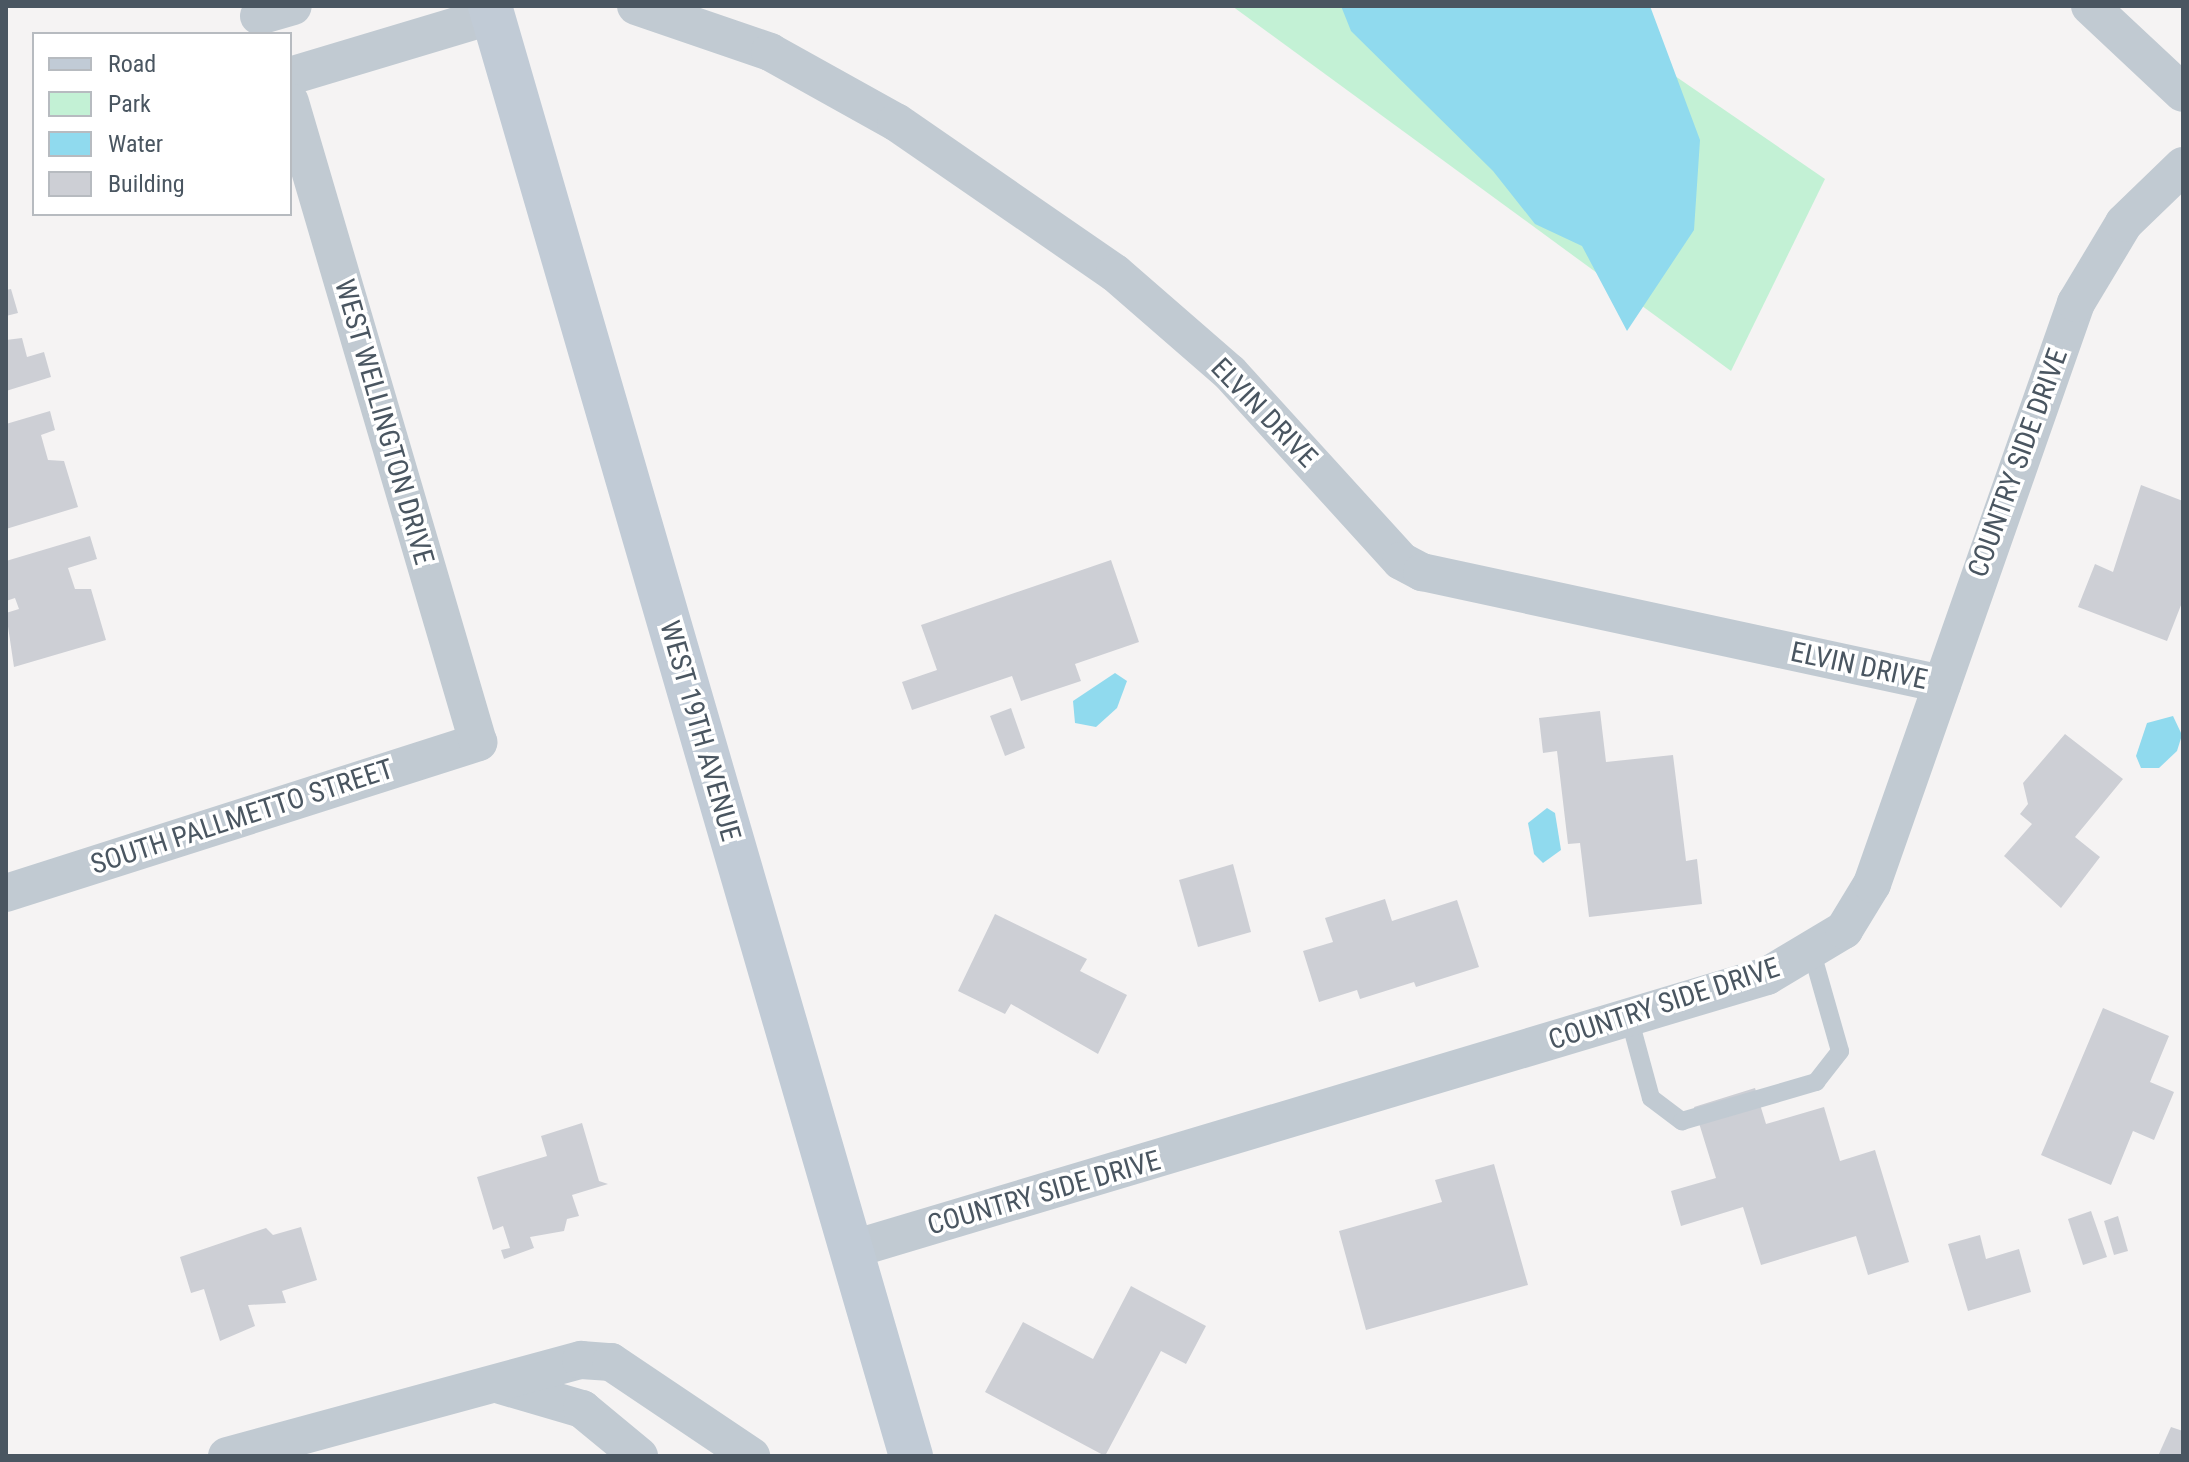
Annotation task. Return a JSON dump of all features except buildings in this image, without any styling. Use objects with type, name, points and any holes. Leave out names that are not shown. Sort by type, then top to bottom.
[{"type":"street","name":"ELVIN DRIVE","points":[[636,6],[784,60],[896,122],[1115,273],[1230,373],[1401,561],[1422,572],[1942,684]]},
{"type":"street","points":[[2090,6],[2183,93]]},
{"type":"street","points":[[292,75],[492,10]]},
{"type":"street","name":"WEST 19TH AVENUE","points":[[492,10],[911,1456]]},
{"type":"street","name":"WEST WELLINGTON DRIVE","points":[[292,109],[478,742]]},
{"type":"street","name":"COUNTRY SIDE DRIVE","points":[[850,1250],[1767,976],[1812,953],[1844,930],[1872,884],[2076,303],[2124,223],[2183,166]]},
{"type":"street","name":"SOUTH PALLMETTO STREET","points":[[6,893],[478,742]]},
{"type":"street","points":[[227,1456],[487,1382],[581,1360],[611,1362],[751,1456]]},
{"type":"street","points":[[487,1382],[582,1409],[639,1456]]},
{"type":"lane","points":[[1629,1017],[1651,1098],[1682,1121],[1816,1082],[1840,1051],[1812,953]]},
{"type":"green space","points":[[1232,6],[1573,6],[1825,179],[1731,371]]},
{"type":"water","points":[[1341,6],[1650,6],[1700,140],[1694,230],[1627,331],[1582,246],[1535,224],[1493,171],[1351,31]]},
{"type":"water","points":[[1115,673],[1127,681],[1117,708],[1096,727],[1075,723],[1073,701]]},
{"type":"water","points":[[2173,716],[2182,735],[2177,751],[2159,768],[2141,768],[2136,756],[2147,723]]},
{"type":"water","points":[[1547,808],[1555,813],[1561,850],[1543,863],[1534,854],[1528,823]]}]
